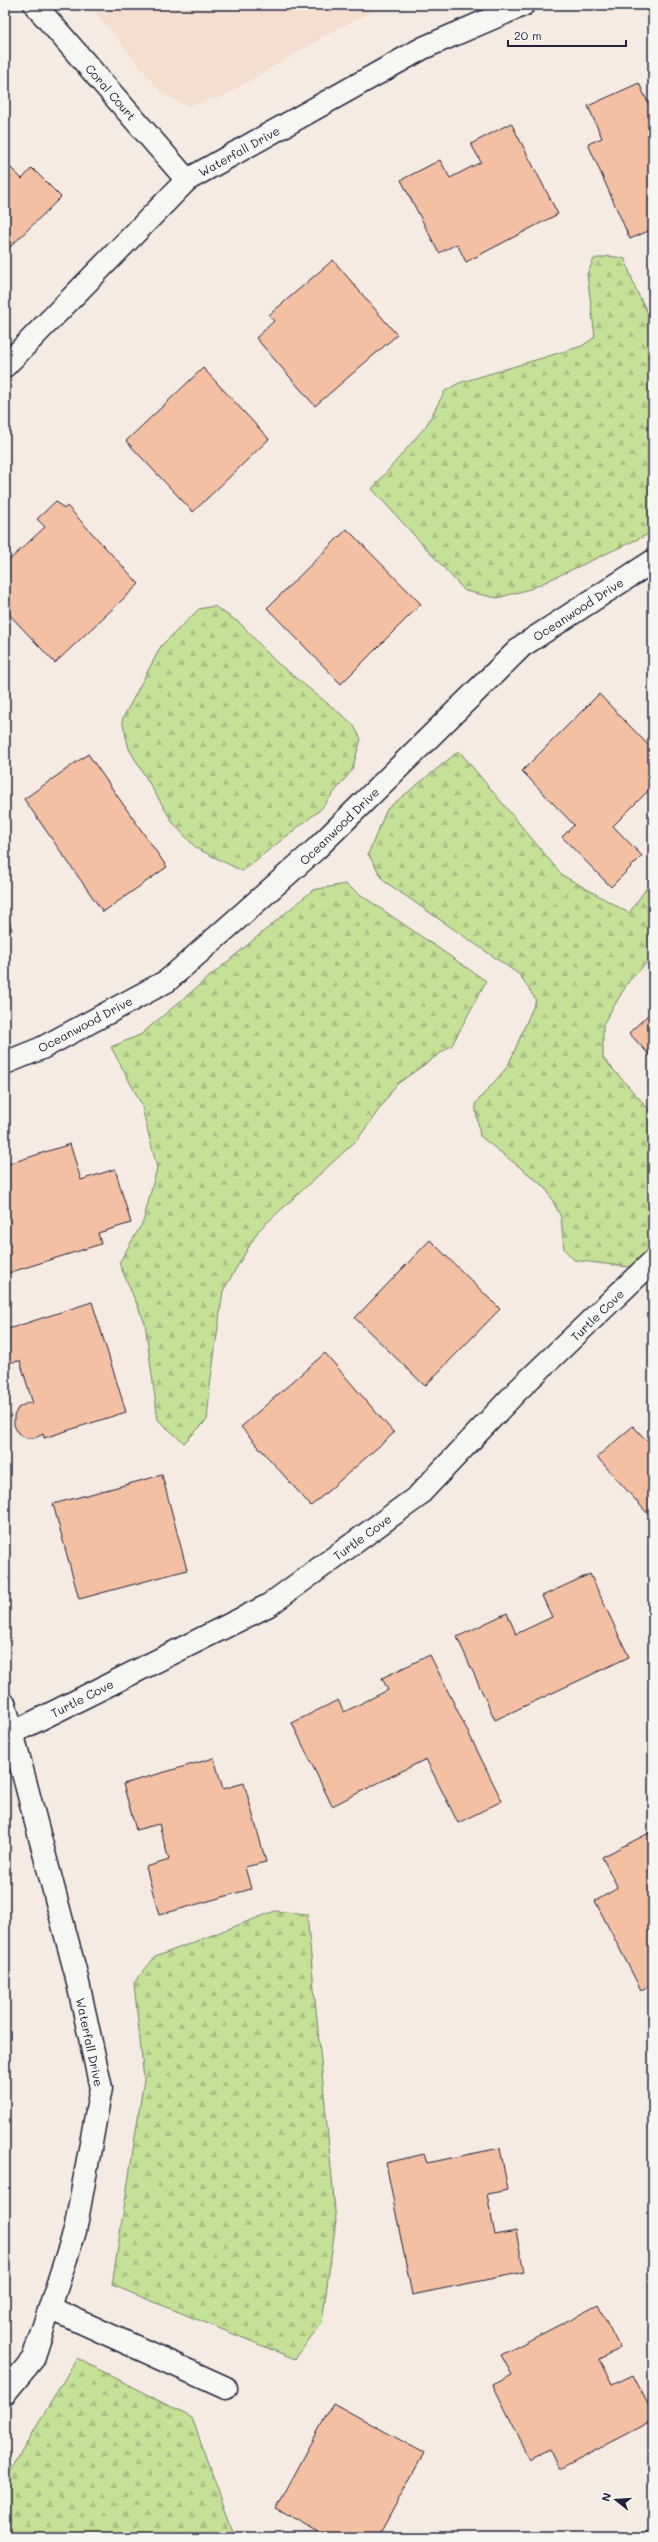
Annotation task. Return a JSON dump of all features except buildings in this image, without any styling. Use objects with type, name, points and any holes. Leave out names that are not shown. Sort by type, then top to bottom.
[{"type":"street","name":"Coral Court","points":[[35,5],[187,180]]},
{"type":"street","name":"Waterfall Drive","points":[[5,366],[187,180],[423,48],[522,5]]},
{"type":"street","name":"Oceanwood Drive","points":[[5,1063],[42,1048],[167,981],[316,849],[522,646],[653,561]]},
{"type":"street","name":"Turtle Cove","points":[[12,1733],[269,1605],[417,1497],[518,1390],[653,1261]]},
{"type":"street","name":"Waterfall Drive","points":[[5,1705],[76,1974],[101,2088],[75,2231],[33,2358],[5,2393]]},
{"type":"street","points":[[50,2308],[226,2388]]},
{"type":"shaded area","points":[[89,5],[387,5],[337,29],[222,97],[187,106],[161,92]]},
{"type":"green space","points":[[610,256],[625,259],[636,290],[653,323],[653,532],[530,589],[497,598],[465,591],[372,489],[426,426],[445,391],[459,383],[582,346],[595,337],[587,274],[594,259]]},
{"type":"green space","points":[[214,606],[241,624],[275,661],[353,724],[361,739],[352,770],[320,810],[242,871],[196,848],[173,823],[129,749],[122,720],[161,646],[199,609]]},
{"type":"green space","points":[[459,751],[562,875],[629,913],[653,879],[653,956],[629,981],[603,1024],[603,1058],[653,1114],[653,1249],[629,1267],[574,1260],[564,1249],[561,1217],[546,1188],[480,1136],[475,1104],[508,1066],[536,1000],[520,975],[384,881],[368,854],[387,809]]},
{"type":"green space","points":[[345,884],[486,981],[452,1045],[397,1084],[358,1139],[258,1231],[223,1291],[210,1386],[207,1420],[184,1443],[158,1420],[145,1323],[119,1263],[143,1222],[157,1168],[141,1103],[111,1047],[140,1035],[313,890]]},
{"type":"green space","points":[[275,1911],[307,1914],[336,2221],[322,2322],[295,2359],[112,2285],[144,2079],[134,1983],[155,1957]]},
{"type":"green space","points":[[77,2358],[192,2418],[235,2537],[5,2537],[5,2480]]}]
